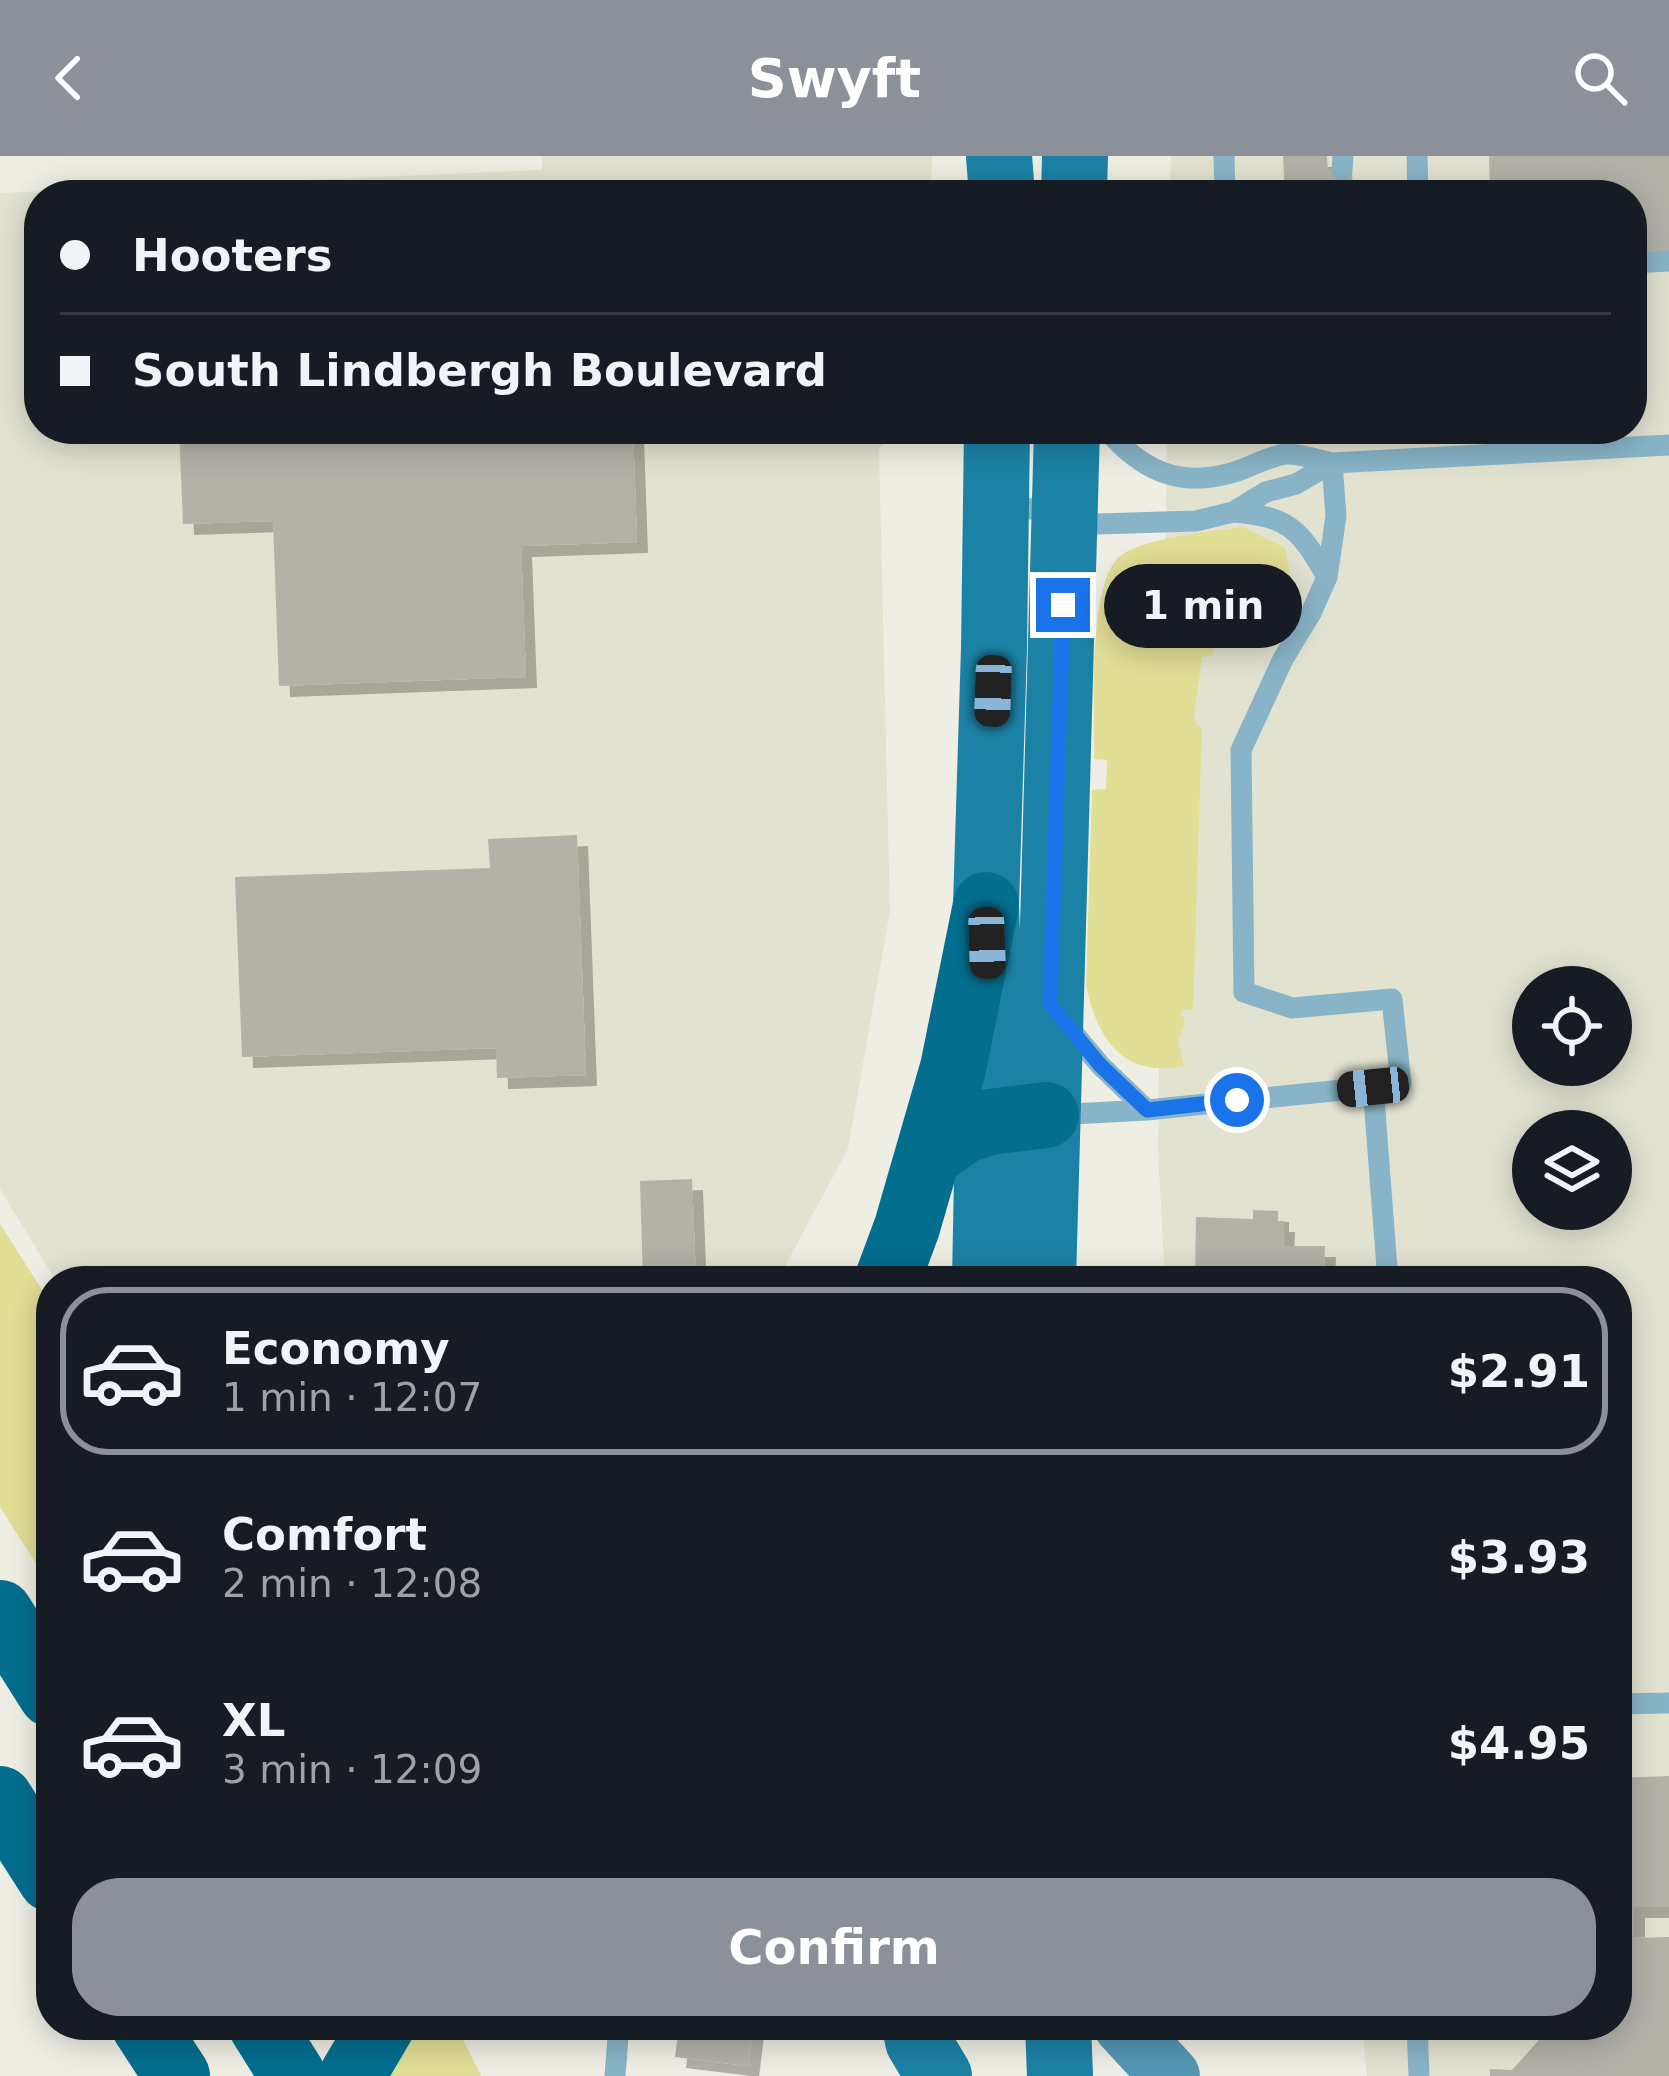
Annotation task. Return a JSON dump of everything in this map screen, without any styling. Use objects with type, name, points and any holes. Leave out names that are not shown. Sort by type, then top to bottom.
[{"type":"highway","points":[[892,1266],[953,1068],[986,905]]},
{"type":"highway","points":[[929,1155],[962,1131],[1018,1118]]},
{"type":"highway","points":[[0,1613],[36,1670]]},
{"type":"highway","points":[[0,1799],[36,1855]]},
{"type":"highway","points":[[154,2040],[177,2076]]},
{"type":"highway","points":[[270,2040],[293,2076]]},
{"type":"highway","points":[[352,2076],[373,2040]]},
{"type":"main road","points":[[996,444],[986,905],[990,1018],[1018,1118],[1041,1266]]},
{"type":"main road","points":[[988,1266],[1018,1118],[1050,1004],[1067,444]]},
{"type":"main road","points":[[918,2040],[939,2076]]},
{"type":"main road","points":[[1059,2040],[1060,2076]]},
{"type":"street","points":[[1137,2040],[1170,2076]]},
{"type":"lane","points":[[1122,444],[1168,477],[1196,478],[1228,474],[1286,454],[1332,463],[1669,446]]},
{"type":"lane","points":[[1233,512],[1332,463]]},
{"type":"lane","points":[[1018,1118],[1401,1084],[1392,999],[1292,1008],[1244,992],[1241,750],[1327,577],[1336,516],[1332,463]]},
{"type":"lane","points":[[994,501],[1097,524],[1196,521],[1233,512],[1265,514],[1286,523],[1304,540],[1327,577]]},
{"type":"lane","points":[[1050,1004],[1100,1065],[1147,1110]]},
{"type":"lane","points":[[1373,1087],[1387,1266]]},
{"type":"lane","points":[[1632,1704],[1669,1703]]},
{"type":"lane","points":[[615,2076],[618,2040]]},
{"type":"lane","points":[[1418,2040],[1419,2076]]},
{"type":"shaded area","points":[[542,156],[932,156],[931,180],[306,180],[542,170]]},
{"type":"shaded area","points":[[1171,156],[1669,156],[1669,2076],[1367,2076],[1363,2040],[1632,2040],[1632,1266],[1164,1266],[1158,1151],[1167,444],[1647,444],[1647,180],[1170,180]]},
{"type":"shaded area","points":[[24,192],[24,444],[884,444],[879,448],[890,911],[848,1149],[785,1266],[47,1266],[0,1189],[0,193]]},
{"type":"shaded area","points":[[1243,527],[1285,548],[1290,576],[1274,601],[1259,592],[1245,591],[1212,655],[1202,657],[1194,717],[1202,727],[1193,1009],[1181,1014],[1185,1021],[1178,1042],[1184,1066],[1144,1066],[1129,1060],[1106,1038],[1086,986],[1092,790],[1106,789],[1107,760],[1094,759],[1101,596],[1108,574],[1128,551],[1178,536]]},
{"type":"shaded area","points":[[0,1224],[36,1280],[36,1563],[0,1507]]},
{"type":"shaded area","points":[[337,2040],[463,2040],[481,2076],[360,2076]]},
{"type":"building","points":[[1283,156],[1327,156],[1328,170],[1352,169],[1352,180],[1284,180]]},
{"type":"building","points":[[1489,156],[1669,156],[1669,251],[1647,252],[1647,180],[1490,180]]},
{"type":"building","points":[[180,444],[634,444],[637,542],[521,546],[526,677],[279,686],[273,521],[183,524]]},
{"type":"building","points":[[577,835],[586,1075],[497,1078],[496,1048],[242,1057],[235,877],[490,868],[488,839]]},
{"type":"building","points":[[692,1179],[695,1266],[643,1266],[640,1181]]},
{"type":"building","points":[[1253,1210],[1278,1211],[1278,1221],[1284,1221],[1283,1246],[1325,1246],[1324,1266],[1195,1266],[1196,1217],[1253,1219]]},
{"type":"building","points":[[1669,1776],[1669,1907],[1634,1907],[1634,1938],[1669,1937],[1669,2076],[1490,2076],[1490,2069],[1512,2070],[1539,2040],[1632,2040],[1632,1777]]},
{"type":"building","points":[[677,2040],[751,2040],[748,2066],[675,2057]]},
{"type":"route","points":[[1063,605],[1050,1004],[1100,1065],[1147,1110],[1237,1100]]}]
